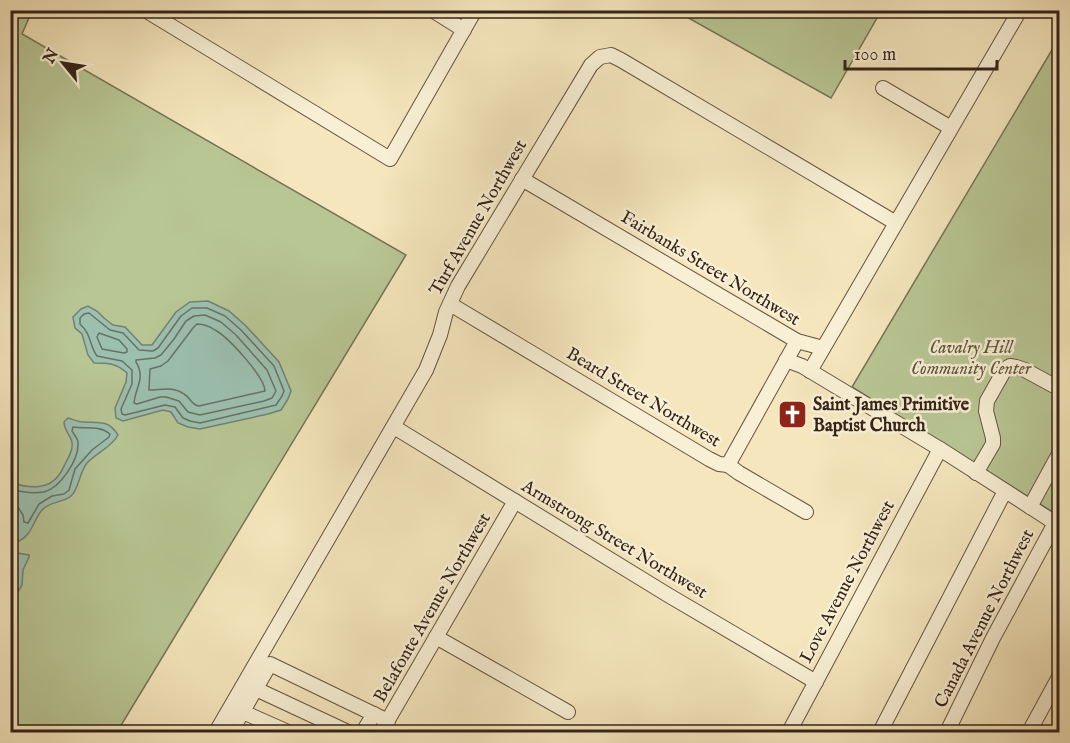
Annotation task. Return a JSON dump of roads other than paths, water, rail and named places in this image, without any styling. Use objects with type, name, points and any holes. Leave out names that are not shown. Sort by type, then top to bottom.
[{"type":"street","points":[[145,10],[390,159],[475,10]]},
{"type":"street","points":[[432,10],[464,30]]},
{"type":"street","points":[[810,371],[1018,11]]},
{"type":"street","name":"Turf Avenue Northwest","points":[[216,732],[264,662],[426,370],[440,335],[446,312],[458,286],[591,64],[600,57],[611,55],[896,223]]},
{"type":"street","points":[[883,88],[951,128]]},
{"type":"street","name":"Fairbanks Street Northwest","points":[[522,179],[797,341],[823,348]]},
{"type":"street","name":"Beard Street Northwest","points":[[450,304],[718,464],[728,465],[797,341]]},
{"type":"street","points":[[786,360],[802,366],[940,449],[1057,524]]},
{"type":"street","points":[[976,473],[993,444],[986,411],[987,401],[1005,369],[1010,366],[1026,370],[1059,389]]},
{"type":"street","name":"Armstrong Street Northwest","points":[[394,427],[668,595],[816,682]]},
{"type":"street","name":"Love Avenue Northwest","points":[[789,732],[940,449]]},
{"type":"street","points":[[1030,507],[1059,452]]},
{"type":"street","points":[[728,465],[806,512]]},
{"type":"street","points":[[880,732],[1005,491]]},
{"type":"street","name":"Belafonte Avenue Northwest","points":[[384,727],[515,501]]},
{"type":"street","name":"Canada Avenue Northwest","points":[[947,732],[993,638],[1057,524]]},
{"type":"street","points":[[436,637],[568,712]]},
{"type":"street","points":[[231,732],[256,688],[264,662],[374,714],[384,727]]},
{"type":"street","points":[[1029,732],[1059,675]]},
{"type":"street","points":[[256,688],[348,732]]},
{"type":"street","points":[[243,711],[288,732]]},
{"type":"street","points":[[363,732],[374,714]]},
{"type":"water","points":[[208,301],[229,311],[279,362],[291,391],[281,410],[200,429],[178,423],[171,412],[163,410],[123,421],[116,418],[115,408],[126,382],[127,373],[112,364],[94,363],[88,355],[82,334],[75,328],[73,317],[88,306],[113,325],[125,327],[142,345],[152,345],[176,312],[190,302]]},
{"type":"water","points":[[68,418],[81,422],[106,424],[118,435],[112,443],[87,463],[71,496],[45,507],[26,536],[17,542],[12,538],[17,528],[17,518],[11,509],[11,482],[30,487],[43,486],[59,475],[72,448],[64,425]]},
{"type":"water","points":[[11,552],[29,555],[29,557],[23,570],[22,585],[11,603]]},
{"type":"place","name":"Saint James Primitive Baptist Church","points":[[792,415]]},
{"type":"park label","name":"Cavalry Hill Community Center","points":[[971,358]]}]
